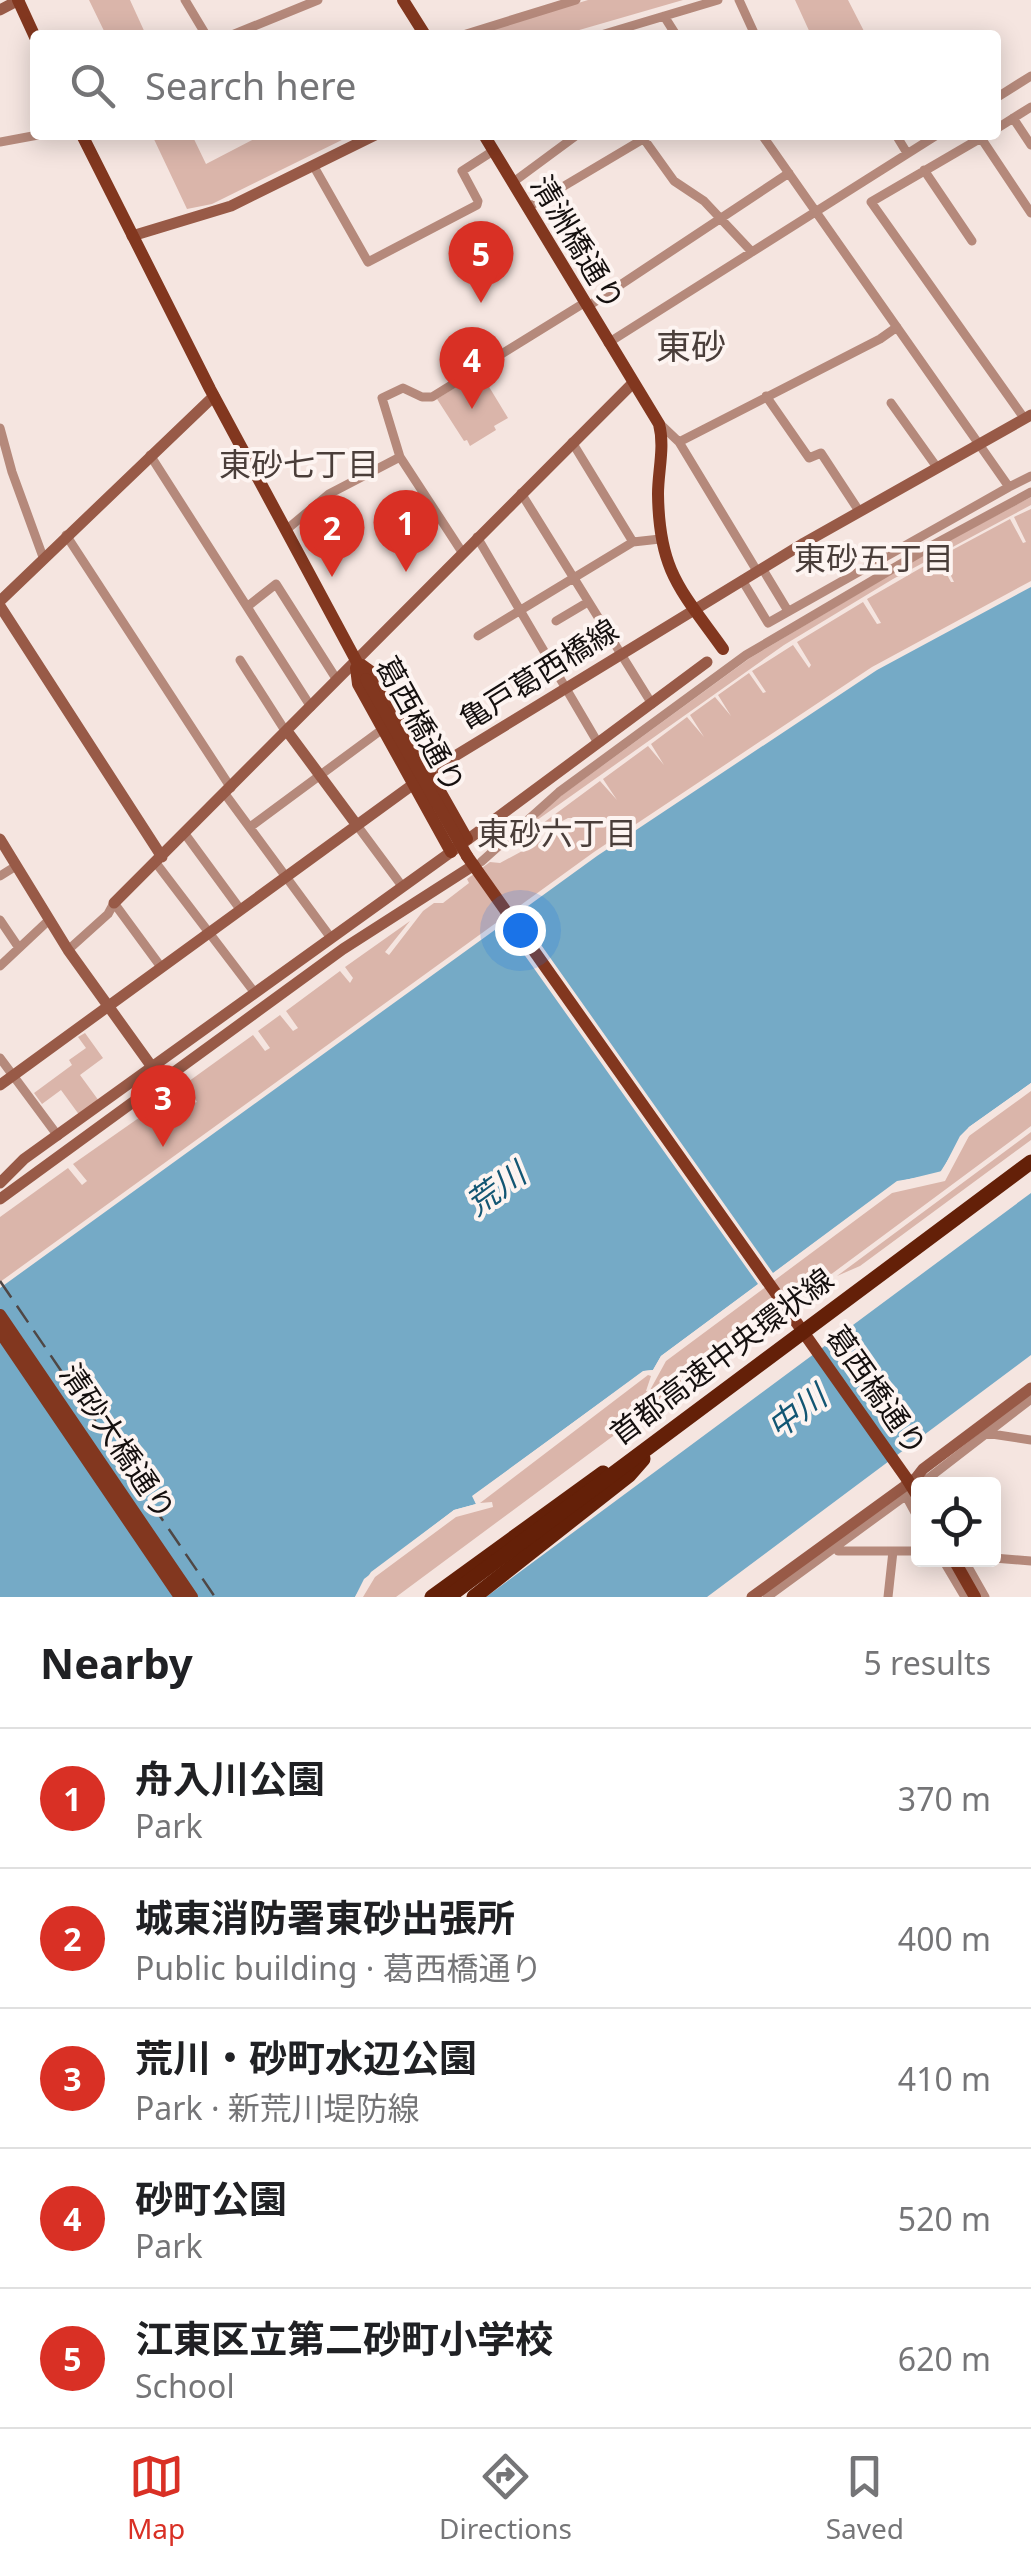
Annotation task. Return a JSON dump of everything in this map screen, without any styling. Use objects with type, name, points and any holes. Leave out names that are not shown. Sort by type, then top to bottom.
[{"type":"highway","name":"首都高速中央環状線","points":[[448,1597],[1031,1162]]},
{"type":"highway","name":"首都高速中央環状線","points":[[462,1597],[643,1459],[1031,1175]]},
{"type":"highway","points":[[432,1597],[636,1448],[654,1442]]},
{"type":"highway","points":[[474,1597],[614,1487],[643,1459]]},
{"type":"main road","points":[[0,10],[18,0],[29,0]]},
{"type":"main road","points":[[18,0],[32,30]]},
{"type":"main road","points":[[403,0],[422,30]]},
{"type":"main road","name":"葛西橋通り","points":[[84,140],[214,396],[356,661],[475,864],[911,1494]]},
{"type":"main road","points":[[132,236],[224,210],[365,140]]},
{"type":"main road","name":"清洲橋通り","points":[[487,140],[656,420],[662,435],[660,539],[669,570],[723,648]]},
{"type":"main road","points":[[114,903],[633,383]]},
{"type":"main road","points":[[159,860],[0,604],[43,557],[214,396]]},
{"type":"main road","name":"亀戸葛西橋線","points":[[0,1085],[413,783],[742,580],[1028,417]]},
{"type":"main road","points":[[356,661],[358,684],[450,852]]},
{"type":"main road","points":[[356,661],[373,673],[467,840]]},
{"type":"main road","points":[[0,1184],[24,1160],[708,662]]},
{"type":"main road","points":[[286,732],[356,824]]},
{"type":"main road","points":[[0,839],[68,950],[152,1066]]},
{"type":"main road","points":[[0,1199],[352,943],[475,864]]},
{"type":"main road","name":"清砂大橋通り","points":[[0,1315],[192,1597]]},
{"type":"main road","name":"清砂大橋通り","points":[[0,1332],[180,1597]]},
{"type":"main road","points":[[752,1597],[916,1478],[1031,1388]]},
{"type":"main road","points":[[958,1567],[975,1597]]},
{"type":"street","points":[[186,0],[203,30]]},
{"type":"street","points":[[244,30],[318,0]]},
{"type":"street","points":[[528,0],[535,12]]},
{"type":"street","points":[[479,30],[576,0]]},
{"type":"street","points":[[618,30],[718,0]]},
{"type":"street","points":[[740,0],[754,30]]},
{"type":"street","points":[[664,16],[673,30]]},
{"type":"street","points":[[1001,95],[1031,76]]},
{"type":"street","points":[[1001,126],[1031,107]]},
{"type":"street","points":[[1013,118],[1031,145]]},
{"type":"street","points":[[0,142],[30,136]]},
{"type":"street","points":[[512,183],[570,140]]},
{"type":"street","points":[[527,208],[638,140]]},
{"type":"street","points":[[648,140],[674,181],[704,200],[752,252]]},
{"type":"street","points":[[765,140],[1009,487]]},
{"type":"street","points":[[899,140],[907,153]]},
{"type":"street","points":[[918,140],[921,145]]},
{"type":"street","points":[[608,343],[928,140]]},
{"type":"street","points":[[978,140],[871,202],[1028,417]]},
{"type":"street","points":[[985,140],[1026,195],[1031,213]]},
{"type":"street","points":[[313,165],[368,262],[477,205],[462,171],[493,151]]},
{"type":"street","points":[[924,170],[972,242]]},
{"type":"street","points":[[462,552],[400,457],[382,398],[403,388],[432,397],[723,220],[788,173]]},
{"type":"street","points":[[678,442],[897,327]]},
{"type":"street","points":[[766,396],[809,458],[820,453],[859,511]]},
{"type":"street","points":[[891,403],[936,466]]},
{"type":"street","points":[[656,420],[678,442],[788,612]]},
{"type":"street","points":[[0,428],[43,557]]},
{"type":"street","points":[[572,442],[634,542]]},
{"type":"street","points":[[150,455],[311,706]]},
{"type":"street","points":[[286,530],[329,494],[400,457]]},
{"type":"street","points":[[742,580],[768,622],[1031,476]]},
{"type":"street","points":[[475,864],[559,792],[749,654],[1031,492]]},
{"type":"street","points":[[521,493],[652,704]]},
{"type":"street","points":[[66,535],[250,827],[330,938]]},
{"type":"street","points":[[477,537],[598,744]]},
{"type":"street","points":[[478,636],[634,542],[660,539]]},
{"type":"street","points":[[248,606],[276,584],[337,680]]},
{"type":"street","points":[[556,622],[588,602]]},
{"type":"street","points":[[240,660],[286,732]]},
{"type":"street","points":[[250,827],[384,728]]},
{"type":"street","points":[[356,824],[402,886]]},
{"type":"street","points":[[185,834],[240,909]]},
{"type":"street","points":[[159,860],[255,993]]},
{"type":"street","points":[[0,876],[16,866]]},
{"type":"street","points":[[68,950],[108,914],[114,903],[161,967]]},
{"type":"street","points":[[0,920],[18,948]]},
{"type":"street","points":[[0,966],[49,920]]},
{"type":"street","points":[[0,1058],[58,1136]]},
{"type":"street","points":[[931,1477],[1031,1399]]},
{"type":"street","points":[[985,1433],[1031,1440]]},
{"type":"street","points":[[767,1597],[911,1496]]},
{"type":"street","points":[[834,1547],[839,1532]]},
{"type":"street","points":[[834,1547],[838,1551],[911,1551]]},
{"type":"street","points":[[888,1597],[893,1551]]},
{"type":"street","points":[[1001,1558],[1031,1560]]},
{"type":"street","points":[[947,1567],[965,1597]]},
{"type":"street","points":[[968,1567],[986,1597]]},
{"type":"shaded area","points":[[89,0],[130,0],[144,30],[104,30]]},
{"type":"shaded area","points":[[588,0],[683,0],[579,30],[490,30]]},
{"type":"shaded area","points":[[795,0],[848,0],[863,30],[809,30]]},
{"type":"shaded area","points":[[154,140],[194,140],[206,164],[252,140],[342,140],[212,204],[187,209]]},
{"type":"shaded area","points":[[480,372],[508,418],[470,446],[437,399]]},
{"type":"shaded area","points":[[1031,497],[1031,505],[893,579],[784,645],[516,835],[543,809],[750,658],[935,548]]},
{"type":"shaded area","points":[[1031,509],[1031,581],[872,667],[594,852],[0,1282],[0,1217],[68,1168],[82,1185],[87,1181],[73,1164],[153,1108],[166,1124],[170,1120],[158,1104],[181,1087],[193,1103],[197,1102],[185,1084],[253,1035],[265,1051],[270,1048],[258,1031],[280,1015],[293,1031],[298,1028],[286,1011],[340,971],[350,983],[353,978],[345,967],[410,921],[385,952],[389,955],[423,911],[434,903],[443,903],[490,862],[500,863],[572,824],[581,825],[591,818],[568,818],[508,849],[600,781],[617,800],[603,779],[648,746],[664,765],[651,744],[687,717],[704,737],[690,715],[715,697],[731,716],[718,695],[749,673],[766,692],[752,671],[793,645],[809,668],[811,665],[797,642],[863,602],[877,624],[881,623],[867,599],[938,558],[954,582],[941,556],[1010,519],[1023,543],[1026,542],[1014,517]]},
{"type":"shaded area","points":[[85,1033],[103,1058],[80,1075],[99,1101],[80,1116],[61,1090],[42,1104],[34,1093],[72,1065],[69,1060],[86,1048],[78,1037]]},
{"type":"shaded area","points":[[1031,1091],[1031,1126],[396,1597],[363,1597],[375,1577],[456,1517],[493,1507],[492,1502],[480,1503],[648,1375],[649,1392],[666,1361],[892,1193],[945,1181],[969,1136]]},
{"type":"shaded area","points":[[1031,1132],[1031,1140],[860,1266],[837,1276]]},
{"type":"water","name":"荒川","points":[[1031,587],[1031,1083],[969,1127],[942,1171],[897,1182],[661,1356],[653,1370],[643,1371],[473,1496],[476,1504],[454,1510],[364,1579],[355,1597],[0,1597],[0,1288],[597,856],[877,670]]},
{"type":"water","name":"中川","points":[[1031,1193],[1031,1355],[707,1597],[486,1597]]},
{"type":"pier","points":[[515,908],[773,1273],[897,1181],[939,1174],[969,1127],[1031,1083],[1031,1089],[972,1131],[942,1178],[899,1186],[665,1360],[656,1374],[645,1375],[479,1498],[479,1508],[456,1514],[375,1576],[361,1597],[355,1597],[371,1572],[454,1510],[476,1504],[472,1496],[644,1371],[653,1370],[661,1356],[758,1284],[499,919]]},
{"type":"railway","points":[[0,1281],[215,1597]]},
{"type":"place","name":"江東区立第二砂町小学校","points":[[481,303]]},
{"type":"place","name":"砂町公園","points":[[472,409]]},
{"type":"place","name":"舟入川公園","points":[[406,572]]},
{"type":"place","name":"城東消防署東砂出張所","points":[[332,577]]},
{"type":"place","name":"荒川・砂町水辺公園","points":[[163,1147]]},
{"type":"district","name":"東砂","points":[[691,347]]},
{"type":"district","name":"東砂七丁目","points":[[299,465]]},
{"type":"district","name":"東砂五丁目","points":[[874,559]]},
{"type":"district","name":"東砂六丁目","points":[[557,834]]}]
